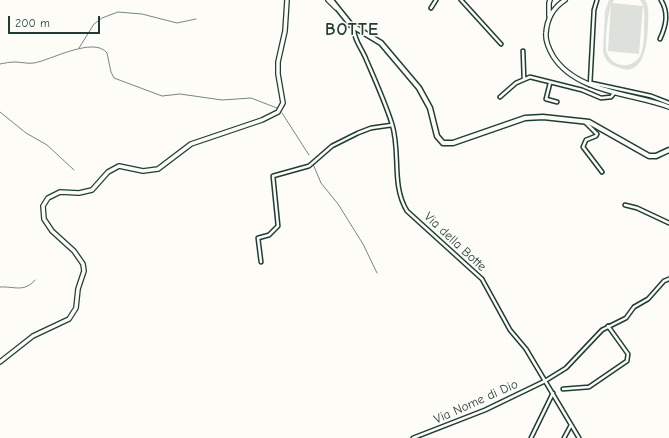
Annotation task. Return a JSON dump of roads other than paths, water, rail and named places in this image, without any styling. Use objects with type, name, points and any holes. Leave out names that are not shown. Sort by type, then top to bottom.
[{"type":"main road","points":[[0,362],[33,336],[69,319],[76,308],[78,289],[84,271],[84,264],[74,250],[47,225],[42,214],[46,200],[52,195],[60,192],[79,193],[92,190],[113,168],[119,166],[144,171],[158,169],[191,144],[262,120],[278,112],[283,103],[278,74],[278,62],[285,31],[287,0]]},
{"type":"main road","points":[[328,0],[354,28],[381,43],[419,88],[430,108],[437,136],[443,143],[447,144],[525,118],[543,117],[589,122],[649,156],[656,156],[669,150]]},
{"type":"main road","points":[[331,0],[336,8]]},
{"type":"main road","points":[[557,0],[559,4]]},
{"type":"main road","points":[[549,18],[559,4],[565,0]]},
{"type":"main road","points":[[549,3],[555,9]]},
{"type":"main road","points":[[549,3],[549,18],[546,34],[550,51],[567,72],[590,84],[669,107]]},
{"type":"street","points":[[431,8],[436,0]]},
{"type":"street","points":[[461,0],[501,44]]},
{"type":"street","points":[[597,0],[594,10],[590,84],[651,96],[669,103]]},
{"type":"street","points":[[660,39],[666,21],[665,8],[661,0]]},
{"type":"street","name":"Via della Botte","points":[[354,28],[355,37],[367,60],[392,125],[395,138],[397,179],[401,202],[407,212],[482,279],[510,330],[526,349],[572,425],[578,438]]},
{"type":"street","points":[[524,51],[524,79]]},
{"type":"street","points":[[500,97],[516,83],[524,79],[540,79],[550,83],[582,90],[601,98],[608,98],[615,92]]},
{"type":"street","points":[[550,83],[546,99],[557,102]]},
{"type":"street","points":[[584,121],[597,134],[596,136],[586,140],[583,146],[602,172]]},
{"type":"street","points":[[261,262],[258,238],[269,235],[278,226],[273,176],[309,166],[332,146],[358,133],[371,128],[392,125]]},
{"type":"street","points":[[625,205],[637,208],[669,223]]},
{"type":"street","points":[[563,389],[589,387],[627,361],[628,354],[608,326],[626,318],[634,307],[648,299],[664,280],[669,279]]},
{"type":"street","name":"Via Nome di Dio","points":[[413,438],[485,410],[545,381],[566,368],[608,326]]},
{"type":"street","points":[[531,438],[552,393]]},
{"type":"street","points":[[564,438],[572,425]]},
{"type":"waterway","points":[[79,48],[94,24],[102,18],[118,12],[142,14],[177,23],[196,19]]},
{"type":"waterway","points":[[0,64],[13,62],[34,63],[72,50],[92,47],[101,48],[107,53],[111,72],[114,78],[162,96],[180,94],[222,100],[251,98],[277,108]]},
{"type":"waterway","points":[[0,112],[26,133],[47,145],[74,170]]},
{"type":"waterway","points":[[282,113],[309,155]]},
{"type":"waterway","points":[[313,164],[321,183],[338,204],[363,244],[377,273]]},
{"type":"waterway","points":[[0,287],[23,288],[35,280]]},
{"type":"district","name":"BOTTE","points":[[352,30]]}]
